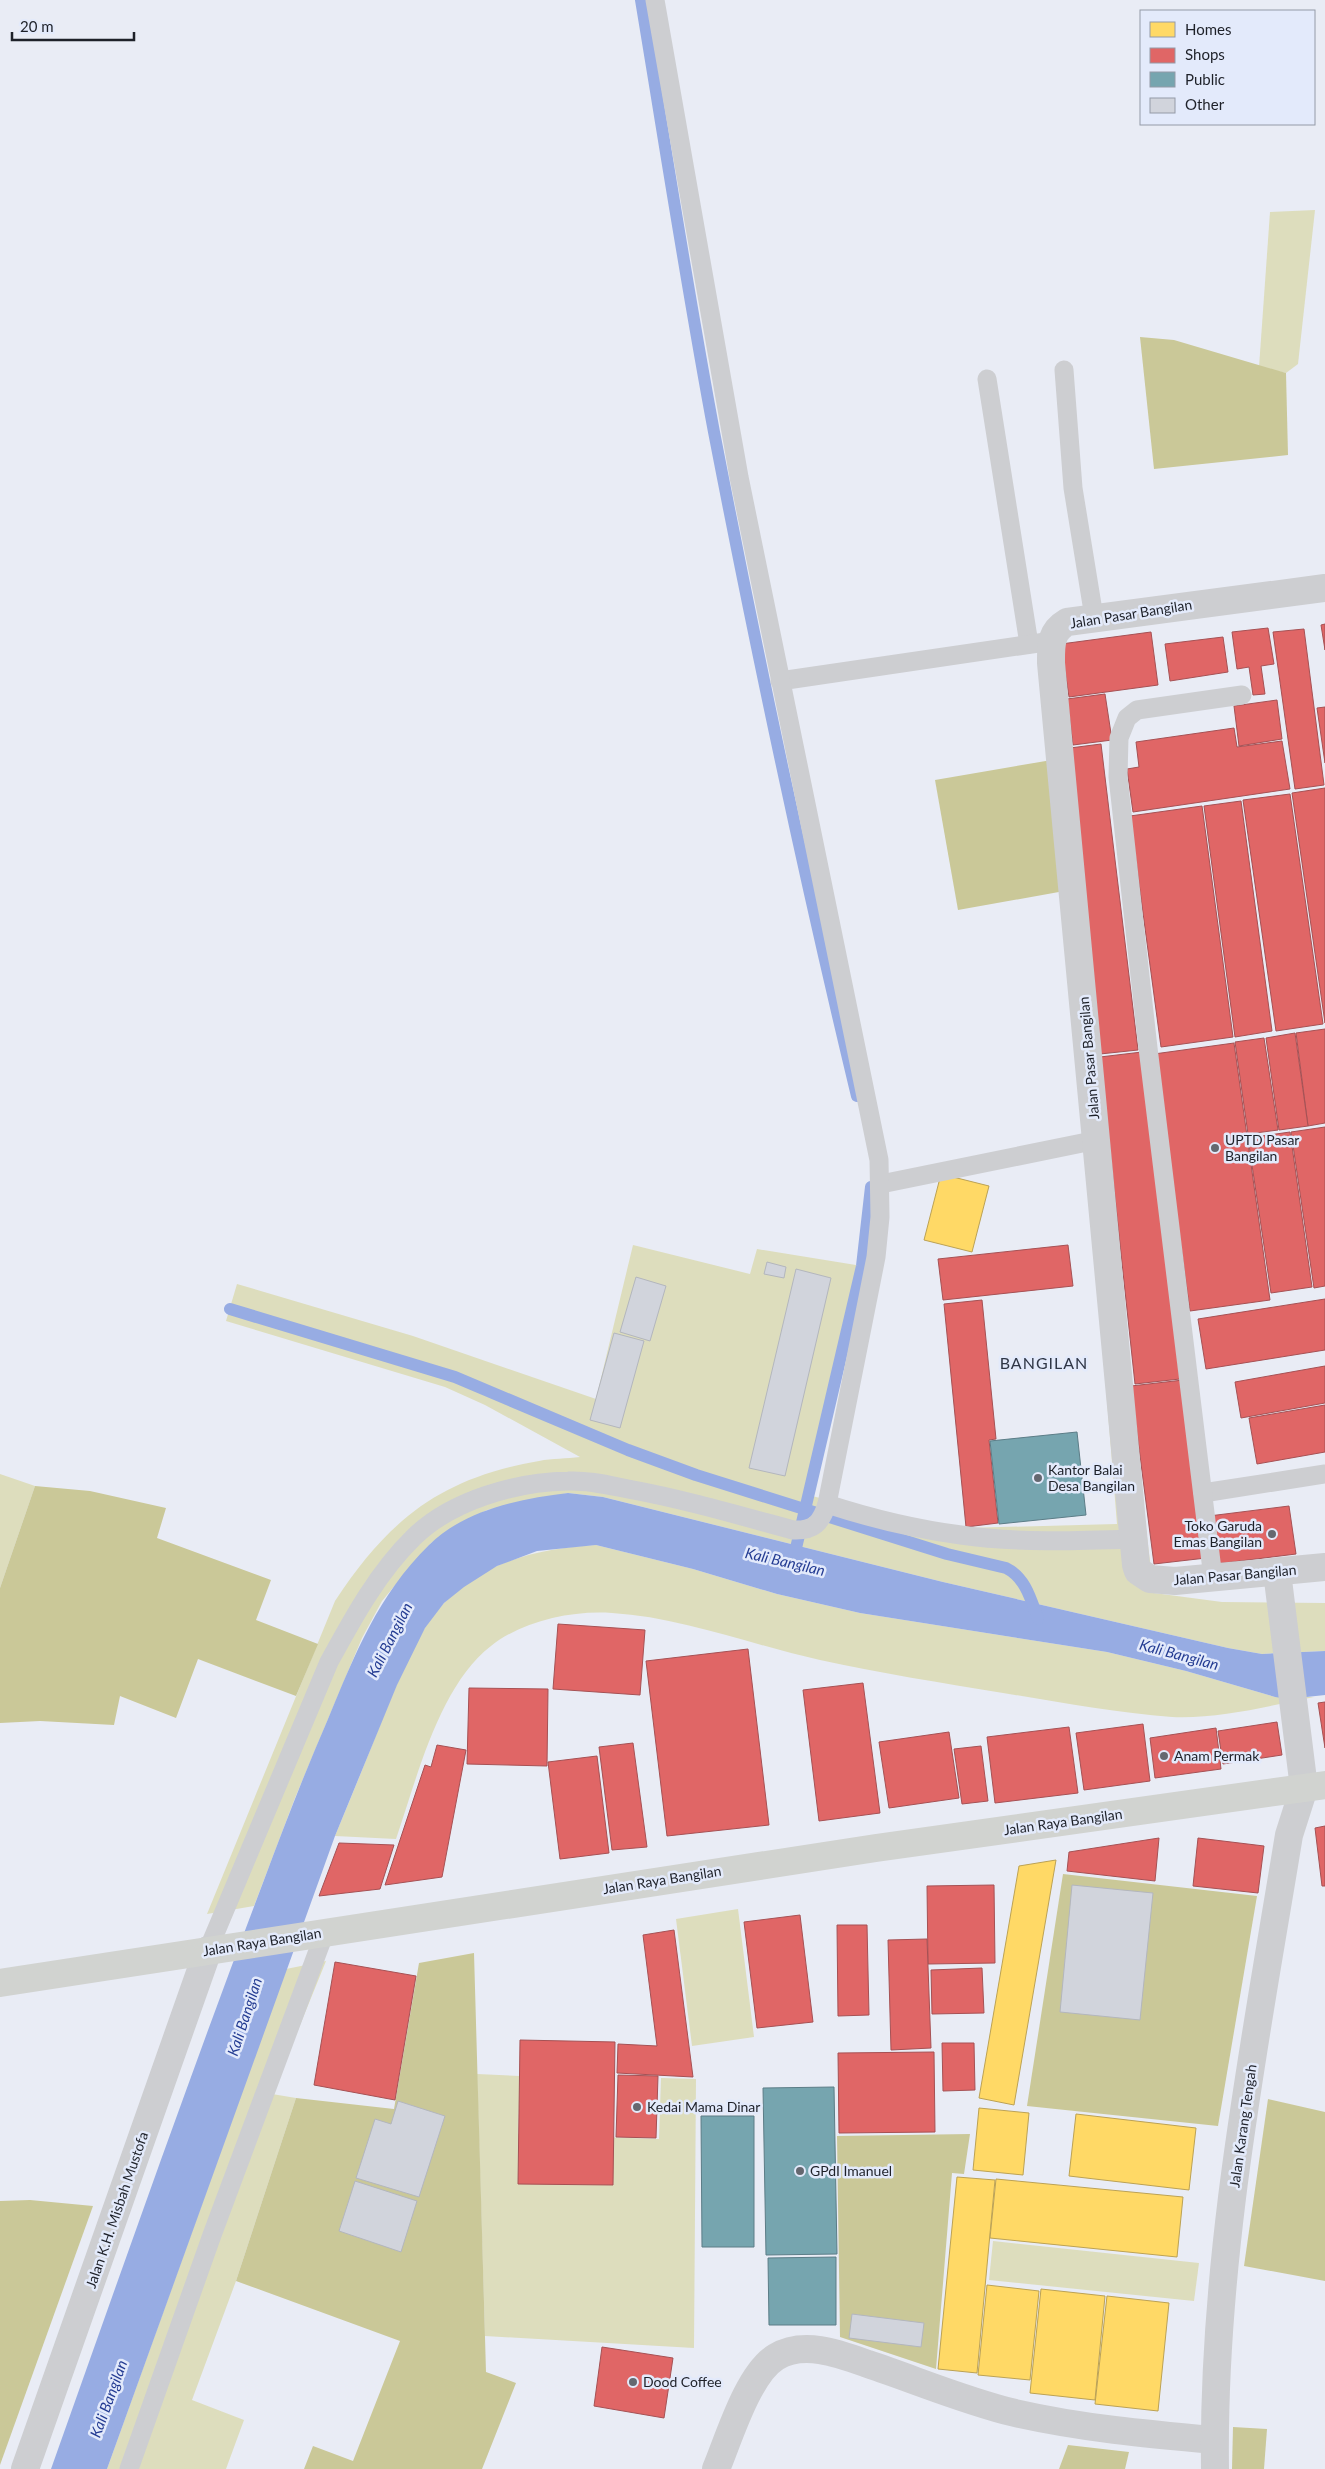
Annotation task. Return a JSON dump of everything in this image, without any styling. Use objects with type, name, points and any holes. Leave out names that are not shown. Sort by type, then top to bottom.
[{"type":"main road","name":"Jalan Raya Bangilan","points":[[0,1983],[876,1848],[1314,1787]]},
{"type":"street","name":"Jalan Pasar Bangilan","points":[[1325,588],[1067,622],[1040,642],[1050,663],[1097,1140],[1132,1539],[1134,1558],[1138,1571],[1150,1579],[1175,1581],[1325,1567]]},
{"type":"street","points":[[1277,1572],[1295,1716],[1314,1787]]},
{"type":"street","name":"Jalan Karang Tengah","points":[[1215,2469],[1214,2440],[1218,2358],[1232,2203],[1289,1835],[1314,1787]]},
{"type":"street","name":"Jalan K.H. Misbah Mustofa","points":[[25,2469],[216,1949]]},
{"type":"street","points":[[716,2469],[752,2384],[762,2368],[777,2356],[798,2350],[837,2353],[981,2403],[1058,2422],[1141,2434],[1214,2440]]},
{"type":"lane","points":[[216,1949],[329,1662],[352,1618],[389,1566],[415,1536],[455,1508],[484,1497],[525,1486],[567,1481],[598,1483],[652,1493],[793,1530],[806,1530],[816,1526],[823,1516],[827,1504],[876,1257],[881,1184],[873,1125],[737,468],[655,0]]},
{"type":"lane","points":[[1064,370],[1073,488],[1094,617]]},
{"type":"lane","points":[[780,681],[1040,642],[987,379]]},
{"type":"lane","points":[[1213,1578],[1128,883],[1117,752],[1123,724],[1137,710],[1242,695]]},
{"type":"lane","points":[[881,1184],[1097,1140]]},
{"type":"lane","points":[[1202,1493],[1325,1474]]},
{"type":"lane","points":[[827,1504],[895,1522],[962,1535],[1046,1540],[1132,1539]]},
{"type":"lane","points":[[129,2469],[316,1933]]},
{"type":"green space","points":[[1315,210],[1298,364],[1286,373],[1259,367],[1270,212]]},
{"type":"green space","points":[[1094,1241],[1128,1384],[1154,1593],[1222,1602],[1325,1603],[1325,1651],[1262,1654],[1228,1648],[943,1582],[603,1497],[568,1493],[487,1510],[455,1526],[431,1543],[382,1601],[362,1638],[295,1798],[254,1906],[207,1914],[335,1601],[355,1572],[397,1525],[420,1507],[446,1491],[473,1479],[504,1469],[544,1460],[580,1457],[485,1405],[445,1387],[226,1321],[237,1284],[413,1336],[596,1399],[633,1245],[750,1274],[757,1249],[862,1266],[808,1495],[888,1515],[965,1528],[1117,1524]]},
{"type":"green space","points":[[0,1474],[35,1486],[0,1588]]},
{"type":"green space","points":[[596,1545],[693,1569],[777,1594],[860,1613],[1107,1652],[1186,1671],[1275,1697],[1314,1697],[1208,1716],[1172,1717],[1151,1715],[1108,1710],[865,1669],[794,1654],[716,1632],[664,1620],[612,1613],[581,1613],[548,1619],[518,1630],[491,1646],[473,1663],[457,1684],[432,1735],[396,1839],[335,1836],[408,1659],[424,1629],[444,1603],[476,1577],[514,1559],[555,1549]]},
{"type":"green space","points":[[738,1909],[754,2037],[692,2046],[676,1919]]},
{"type":"green space","points":[[326,1961],[272,2094],[296,2098],[236,2281],[192,2400],[244,2420],[226,2469],[107,2469],[286,1969]]},
{"type":"green space","points":[[477,2074],[520,2076],[518,2134],[659,2139],[661,2078],[696,2079],[694,2348],[485,2336]]},
{"type":"green space","points":[[993,2241],[1199,2263],[1194,2301],[989,2280]]},
{"type":"shaded area","points":[[1140,337],[1174,340],[1286,373],[1288,455],[1154,469]]},
{"type":"shaded area","points":[[1069,757],[1081,888],[958,910],[935,780]]},
{"type":"shaded area","points":[[35,1486],[90,1491],[166,1508],[157,1538],[271,1580],[256,1620],[318,1644],[296,1696],[198,1659],[176,1718],[120,1696],[114,1725],[40,1721],[0,1723],[0,1588]]},
{"type":"shaded area","points":[[1063,1874],[1257,1896],[1218,2126],[1027,2106]]},
{"type":"shaded area","points":[[474,1953],[486,2372],[516,2383],[482,2469],[304,2469],[313,2446],[353,2461],[400,2341],[236,2281],[296,2098],[394,2109],[419,1963]]},
{"type":"shaded area","points":[[1268,2099],[1325,2112],[1325,2281],[1244,2266]]},
{"type":"shaded area","points":[[970,2134],[964,2174],[952,2173],[936,2369],[840,2337],[837,2136]]},
{"type":"shaded area","points":[[30,2200],[93,2206],[0,2465],[0,2201]]},
{"type":"shaded area","points":[[1233,2427],[1267,2429],[1264,2469],[1232,2469]]},
{"type":"shaded area","points":[[1068,2445],[1129,2452],[1125,2469],[1059,2469]]},
{"type":"water","name":"Kali Bangilan","points":[[568,1493],[603,1497],[943,1582],[1228,1648],[1262,1654],[1325,1651],[1325,1695],[1288,1699],[1275,1697],[1186,1671],[1107,1652],[860,1613],[777,1594],[693,1569],[596,1545],[537,1551],[497,1566],[464,1587],[444,1603],[425,1628],[397,1685],[335,1836],[107,2469],[51,2469],[236,1953],[319,1739],[369,1626],[411,1564],[429,1545],[444,1533],[476,1514],[494,1508]]},
{"type":"building: Homes","points":[[941,1174],[989,1186],[972,1252],[924,1240]]},
{"type":"building: Homes","points":[[1056,1860],[1014,2105],[979,2098],[1019,1866]]},
{"type":"building: Homes","points":[[979,2108],[1029,2113],[1023,2175],[973,2170]]},
{"type":"building: Homes","points":[[1076,2114],[1196,2128],[1189,2190],[1069,2176]]},
{"type":"building: Homes","points":[[957,2177],[995,2180],[977,2373],[938,2369]]},
{"type":"building: Homes","points":[[996,2179],[1183,2197],[1177,2257],[990,2238]]},
{"type":"building: Homes","points":[[987,2285],[1039,2291],[1030,2380],[978,2375]]},
{"type":"building: Homes","points":[[1041,2289],[1105,2296],[1095,2400],[1030,2393]]},
{"type":"building: Homes","points":[[1107,2296],[1169,2303],[1158,2411],[1095,2404]]},
{"type":"building: Shops","points":[[1325,624],[1325,650],[1321,625]]},
{"type":"building: Shops","points":[[1268,628],[1274,664],[1261,666],[1265,694],[1253,695],[1249,667],[1237,669],[1232,632]]},
{"type":"building: Shops","points":[[1304,629],[1324,785],[1295,789],[1273,632]]},
{"type":"building: Shops","points":[[1151,632],[1158,685],[1069,697],[1061,644]]},
{"type":"building: Shops","points":[[1223,637],[1228,672],[1170,681],[1165,644]]},
{"type":"building: Shops","points":[[1105,694],[1112,740],[1073,745],[1067,699]]},
{"type":"building: Shops","points":[[1277,700],[1282,739],[1239,746],[1234,706]]},
{"type":"building: Shops","points":[[1325,707],[1325,763],[1317,708]]},
{"type":"building: Shops","points":[[1234,728],[1237,747],[1282,741],[1290,789],[1133,812],[1127,769],[1139,767],[1136,742]]},
{"type":"building: Shops","points":[[1101,744],[1138,1050],[1100,1054],[1070,748]]},
{"type":"building: Shops","points":[[1325,788],[1325,1023],[1292,793]]},
{"type":"building: Shops","points":[[1290,794],[1323,1024],[1276,1031],[1243,800]]},
{"type":"building: Shops","points":[[1241,801],[1272,1031],[1235,1037],[1204,806]]},
{"type":"building: Shops","points":[[1202,806],[1233,1037],[1161,1047],[1130,816]]},
{"type":"building: Shops","points":[[1325,1029],[1325,1123],[1308,1126],[1296,1033]]},
{"type":"building: Shops","points":[[1295,1033],[1308,1126],[1279,1130],[1266,1038]]},
{"type":"building: Shops","points":[[1264,1038],[1278,1130],[1248,1134],[1235,1042]]},
{"type":"building: Shops","points":[[1234,1043],[1270,1300],[1190,1311],[1154,1054]]},
{"type":"building: Shops","points":[[1142,1052],[1180,1379],[1135,1384],[1100,1057]]},
{"type":"building: Shops","points":[[1325,1127],[1325,1286],[1314,1288],[1291,1132]]},
{"type":"building: Shops","points":[[1290,1132],[1312,1287],[1271,1293],[1248,1138]]},
{"type":"building: Shops","points":[[1068,1245],[1073,1286],[943,1300],[938,1259]]},
{"type":"building: Shops","points":[[1325,1299],[1325,1350],[1206,1369],[1198,1319]]},
{"type":"building: Shops","points":[[982,1300],[996,1439],[989,1440],[998,1523],[966,1527],[944,1304]]},
{"type":"building: Shops","points":[[1325,1366],[1325,1403],[1241,1418],[1235,1382]]},
{"type":"building: Shops","points":[[1183,1380],[1206,1558],[1154,1564],[1131,1386]]},
{"type":"building: Shops","points":[[1325,1405],[1325,1452],[1257,1464],[1249,1418]]},
{"type":"building: Shops","points":[[1289,1506],[1296,1554],[1216,1564],[1209,1516]]},
{"type":"building: Shops","points":[[558,1624],[645,1630],[640,1695],[553,1689]]},
{"type":"building: Shops","points":[[748,1649],[769,1825],[667,1836],[646,1661]]},
{"type":"building: Shops","points":[[863,1683],[880,1813],[819,1821],[803,1690]]},
{"type":"building: Shops","points":[[469,1688],[548,1689],[547,1766],[467,1764]]},
{"type":"building: Shops","points":[[1325,1702],[1325,1748],[1318,1703]]},
{"type":"building: Shops","points":[[1277,1722],[1282,1755],[1223,1764],[1218,1731]]},
{"type":"building: Shops","points":[[1143,1724],[1150,1781],[1084,1790],[1076,1733]]},
{"type":"building: Shops","points":[[1069,1727],[1078,1793],[995,1803],[987,1737]]},
{"type":"building: Shops","points":[[1216,1728],[1221,1769],[1155,1778],[1150,1738]]},
{"type":"building: Shops","points":[[949,1732],[959,1798],[889,1808],[879,1742]]},
{"type":"building: Shops","points":[[633,1743],[647,1847],[612,1850],[599,1747]]},
{"type":"building: Shops","points":[[437,1745],[466,1750],[442,1877],[385,1885],[425,1765],[431,1767]]},
{"type":"building: Shops","points":[[981,1746],[988,1801],[962,1804],[954,1749]]},
{"type":"building: Shops","points":[[597,1756],[609,1853],[560,1859],[548,1762]]},
{"type":"building: Shops","points":[[1325,1826],[1325,1886],[1322,1886],[1315,1828]]},
{"type":"building: Shops","points":[[1159,1838],[1155,1881],[1067,1871],[1069,1852]]},
{"type":"building: Shops","points":[[1198,1838],[1264,1846],[1258,1893],[1193,1886]]},
{"type":"building: Shops","points":[[339,1843],[394,1845],[380,1889],[319,1896]]},
{"type":"building: Shops","points":[[994,1885],[995,1963],[928,1964],[927,1886]]},
{"type":"building: Shops","points":[[800,1915],[813,2022],[757,2028],[744,1922]]},
{"type":"building: Shops","points":[[837,1925],[867,1925],[869,2015],[838,2016]]},
{"type":"building: Shops","points":[[674,1930],[693,2077],[617,2073],[618,2044],[657,2046],[643,1935]]},
{"type":"building: Shops","points":[[927,1939],[931,2048],[891,2050],[888,1940]]},
{"type":"building: Shops","points":[[335,1962],[416,1976],[395,2100],[314,2085]]},
{"type":"building: Shops","points":[[982,1968],[984,2013],[932,2014],[931,1970]]},
{"type":"building: Shops","points":[[520,2040],[615,2042],[613,2185],[518,2184]]},
{"type":"building: Shops","points":[[942,2043],[974,2043],[975,2090],[943,2091]]},
{"type":"building: Shops","points":[[934,2052],[935,2132],[839,2133],[838,2053]]},
{"type":"building: Shops","name":"Kedai Mama Dinar","points":[[618,2075],[658,2076],[656,2138],[616,2137]]},
{"type":"building: Shops","name":"Dood Coffee","points":[[602,2347],[673,2358],[664,2418],[594,2406]]},
{"type":"building: Public","name":"Kantor Balai Desa Bangilan","points":[[1077,1432],[1086,1515],[999,1524],[990,1441]]},
{"type":"building: Public","name":"GPdI Imanuel","points":[[834,2087],[837,2254],[766,2255],[763,2088]]},
{"type":"building: Public","points":[[701,2116],[754,2116],[754,2247],[702,2247]]},
{"type":"building: Public","points":[[836,2257],[836,2325],[769,2325],[768,2258]]},
{"type":"building: Other","points":[[767,1262],[786,1267],[784,1278],[764,1274]]},
{"type":"building: Other","points":[[796,1269],[831,1278],[785,1476],[749,1468]]},
{"type":"building: Other","points":[[636,1277],[666,1286],[650,1341],[620,1332]]},
{"type":"building: Other","points":[[614,1333],[644,1341],[620,1428],[590,1420]]},
{"type":"building: Other","points":[[1072,1885],[1153,1893],[1140,2020],[1060,2012]]},
{"type":"building: Other","points":[[398,2101],[445,2116],[419,2197],[356,2178],[375,2119],[391,2124]]},
{"type":"building: Other","points":[[355,2181],[417,2201],[401,2252],[339,2231]]},
{"type":"building: Other","points":[[852,2314],[924,2323],[921,2347],[849,2338]]},
{"type":"waterway","points":[[641,0],[695,324],[730,515],[800,848],[857,1096]]},
{"type":"waterway","name":"Kali Bangilan","points":[[793,1561],[862,1266],[871,1187]]},
{"type":"waterway","points":[[230,1309],[455,1377],[628,1450],[696,1475],[947,1554],[1006,1568],[1013,1572],[1023,1584],[1038,1619]]},
{"type":"place","name":"UPTD Pasar Bangilan","points":[[1215,1148]]},
{"type":"place","name":"Kantor Balai Desa Bangilan","points":[[1038,1478]]},
{"type":"place","name":"Toko Garuda Emas Bangilan","points":[[1272,1534]]},
{"type":"place","name":"Anam Permak","points":[[1164,1756]]},
{"type":"place","name":"Kedai Mama Dinar","points":[[637,2107]]},
{"type":"place","name":"GPdI Imanuel","points":[[800,2171]]},
{"type":"place","name":"Dood Coffee","points":[[633,2382]]},
{"type":"district","name":"BANGILAN","points":[[1044,1363]]}]
